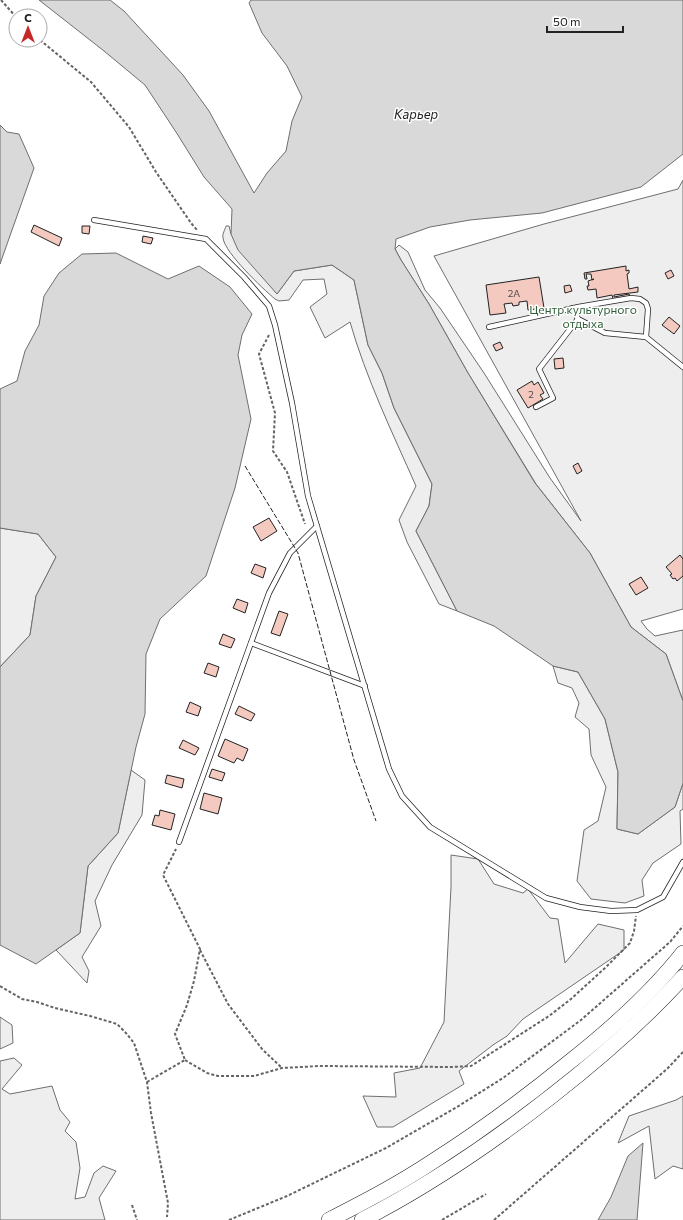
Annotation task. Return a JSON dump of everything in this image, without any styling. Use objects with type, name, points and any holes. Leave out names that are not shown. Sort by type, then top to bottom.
[{"type":"highway","points":[[329,1220],[376,1196],[432,1162],[528,1096],[611,1028],[653,988],[683,953]]},
{"type":"highway","points":[[362,1220],[440,1175],[492,1141],[538,1107],[623,1038],[683,977]]},
{"type":"lane","points":[[94,220],[206,239],[244,277],[268,306],[275,325],[292,403],[308,496],[389,769],[402,796],[430,827],[546,898],[580,907],[611,912],[637,910],[663,897],[683,862]]},
{"type":"lane","points":[[489,327],[573,308],[631,298],[640,299],[646,303],[648,309],[646,337]]},
{"type":"lane","points":[[573,308],[578,319],[605,333],[646,337],[683,367]]},
{"type":"lane","points":[[536,407],[553,398],[539,370],[578,319]]},
{"type":"lane","points":[[179,842],[269,593],[290,553],[317,526]]},
{"type":"lane","points":[[251,643],[364,686]]},
{"type":"path","points":[[1,0],[8,8]]},
{"type":"path","points":[[48,47],[91,82],[129,127],[156,172],[191,223],[206,239]]},
{"type":"path","points":[[275,325],[259,354],[275,413],[274,451],[287,472],[305,524]]},
{"type":"path","points":[[179,842],[164,875],[228,1004],[262,1049],[282,1068]]},
{"type":"path","points":[[200,949],[194,981],[187,1005],[175,1034],[185,1060],[207,1073],[218,1076],[254,1076],[282,1068],[320,1066],[471,1066],[549,1016],[605,968],[630,943],[634,931],[637,910]]},
{"type":"path","points":[[229,1220],[287,1196],[386,1148],[457,1107],[503,1078],[581,1020],[670,942],[683,926]]},
{"type":"path","points":[[0,986],[22,999],[117,1024],[134,1043],[147,1082],[151,1113],[168,1203],[167,1217]]},
{"type":"path","points":[[494,1220],[667,1069],[683,1052]]},
{"type":"path","points":[[147,1082],[185,1060]]},
{"type":"path","points":[[442,1220],[486,1194]]},
{"type":"path","points":[[132,1205],[137,1220]]},
{"type":"green space","name":"Центр культурного отдыха","points":[[683,180],[683,609],[641,621],[655,636],[683,630],[683,701],[666,654],[631,627],[590,553],[536,484],[468,373],[429,304],[395,249],[399,245],[408,252],[425,290],[440,308],[484,373],[550,478],[581,521],[434,256],[544,224],[678,189]]},
{"type":"green space","points":[[226,226],[229,226],[231,234],[277,294],[294,271],[332,265],[354,280],[368,345],[382,373],[394,408],[432,484],[429,506],[416,531],[457,611],[439,604],[407,542],[399,520],[416,486],[372,384],[356,343],[350,322],[325,338],[310,307],[327,294],[324,279],[303,280],[289,300],[279,301],[275,299],[245,270],[230,252],[223,238]]},
{"type":"green space","points":[[0,528],[38,534],[56,557],[36,596],[30,635],[0,667]]},
{"type":"green space","points":[[553,666],[578,672],[605,719],[618,772],[617,829],[638,834],[675,807],[683,783],[683,809],[680,811],[681,844],[653,863],[642,880],[644,896],[625,903],[591,899],[577,881],[584,830],[598,821],[606,787],[591,755],[589,729],[575,717],[579,703],[572,688],[558,683]]},
{"type":"green space","points":[[131,770],[145,780],[142,815],[112,865],[95,901],[101,926],[82,957],[89,971],[87,983],[56,950],[80,933],[88,866],[118,833]]},
{"type":"green space","points":[[451,855],[478,859],[494,884],[523,893],[528,889],[550,918],[558,919],[565,963],[598,924],[624,930],[624,950],[523,1019],[507,1036],[459,1071],[464,1084],[393,1127],[377,1127],[363,1096],[396,1097],[394,1073],[420,1068],[444,1022],[451,887]]},
{"type":"green space","points":[[0,1017],[12,1025],[13,1043],[0,1049]]},
{"type":"green space","points":[[14,1058],[22,1065],[2,1089],[10,1094],[52,1086],[60,1110],[70,1122],[65,1131],[76,1142],[80,1168],[75,1199],[85,1197],[94,1173],[103,1166],[116,1171],[99,1198],[105,1220],[0,1220],[0,1061]]},
{"type":"green space","points":[[683,1096],[683,1169],[673,1166],[655,1179],[649,1126],[618,1143],[629,1116],[676,1100]]},
{"type":"water","name":"Карьер","points":[[39,0],[110,0],[124,11],[183,75],[209,111],[254,193],[267,173],[286,151],[292,121],[302,97],[287,66],[262,33],[249,3],[251,0],[683,0],[683,154],[641,187],[542,213],[470,220],[430,227],[396,239],[395,249],[535,483],[590,553],[631,627],[666,654],[683,701],[683,783],[675,807],[638,834],[617,829],[618,772],[605,719],[578,672],[553,666],[494,626],[457,611],[416,531],[429,506],[432,484],[394,408],[382,373],[368,345],[354,280],[332,265],[294,271],[277,294],[238,250],[231,234],[232,209],[204,177],[145,85]]},
{"type":"water","points":[[0,125],[7,132],[19,134],[34,168],[0,264]]},
{"type":"water","points":[[116,253],[168,279],[199,266],[230,287],[252,314],[242,335],[238,355],[251,419],[235,488],[206,576],[160,619],[146,654],[145,714],[136,747],[118,833],[88,866],[80,933],[36,964],[0,945],[0,667],[30,635],[36,596],[56,557],[38,534],[0,528],[0,389],[17,381],[25,351],[39,325],[44,296],[59,273],[82,254]]},
{"type":"water","points":[[643,1143],[637,1220],[598,1220],[611,1197],[628,1156]]},
{"type":"building","points":[[34,225],[62,238],[59,246],[31,232]]},
{"type":"building","points":[[82,226],[90,226],[89,234],[82,233]]},
{"type":"building","points":[[143,236],[153,238],[151,244],[142,242]]},
{"type":"building","points":[[626,266],[626,271],[629,270],[629,273],[627,274],[629,289],[638,287],[638,292],[614,295],[614,297],[629,294],[630,296],[613,299],[612,295],[597,298],[596,289],[588,290],[588,281],[592,280],[591,274],[586,274],[587,279],[585,279],[584,273]]},
{"type":"building","points":[[671,270],[674,276],[668,279],[665,273]]},
{"type":"building","points":[[539,277],[544,308],[528,310],[527,301],[519,302],[519,305],[513,306],[512,303],[504,304],[506,313],[490,315],[486,285]]},
{"type":"building","points":[[570,285],[572,291],[565,293],[564,286]]},
{"type":"building","points":[[669,317],[680,326],[674,334],[662,325]]},
{"type":"building","points":[[500,342],[503,348],[496,351],[493,345]]},
{"type":"building","points":[[563,358],[564,368],[555,369],[554,359]]},
{"type":"building","points":[[532,381],[534,385],[538,382],[544,393],[540,395],[543,399],[528,408],[517,390]]},
{"type":"building","points":[[578,463],[582,471],[577,474],[573,466]]},
{"type":"building","points":[[269,518],[277,531],[261,541],[253,527]]},
{"type":"building","points":[[680,555],[683,559],[683,576],[677,581],[675,578],[673,579],[670,575],[672,574],[666,567]]},
{"type":"building","points":[[255,564],[266,568],[263,578],[251,573]]},
{"type":"building","points":[[641,577],[648,588],[636,595],[629,584]]},
{"type":"building","points":[[237,599],[248,603],[245,613],[233,608]]},
{"type":"building","points":[[279,611],[288,614],[280,636],[271,633]]},
{"type":"building","points":[[223,634],[235,639],[231,648],[219,644]]},
{"type":"building","points":[[208,663],[219,667],[216,677],[204,673]]},
{"type":"building","points":[[190,702],[201,707],[198,716],[186,712]]},
{"type":"building","points":[[239,706],[255,714],[251,721],[235,714]]},
{"type":"building","points":[[225,739],[248,749],[243,761],[237,758],[234,763],[218,756]]},
{"type":"building","points":[[183,740],[199,748],[195,755],[179,748]]},
{"type":"building","points":[[212,769],[225,773],[222,781],[209,777]]},
{"type":"building","points":[[167,775],[184,779],[182,788],[165,783]]},
{"type":"building","points":[[204,793],[222,798],[218,814],[200,809]]},
{"type":"building","points":[[160,810],[175,814],[171,830],[152,825],[155,815],[159,816]]},
{"type":"fence","points":[[245,466],[298,553],[354,760],[376,821]]}]
